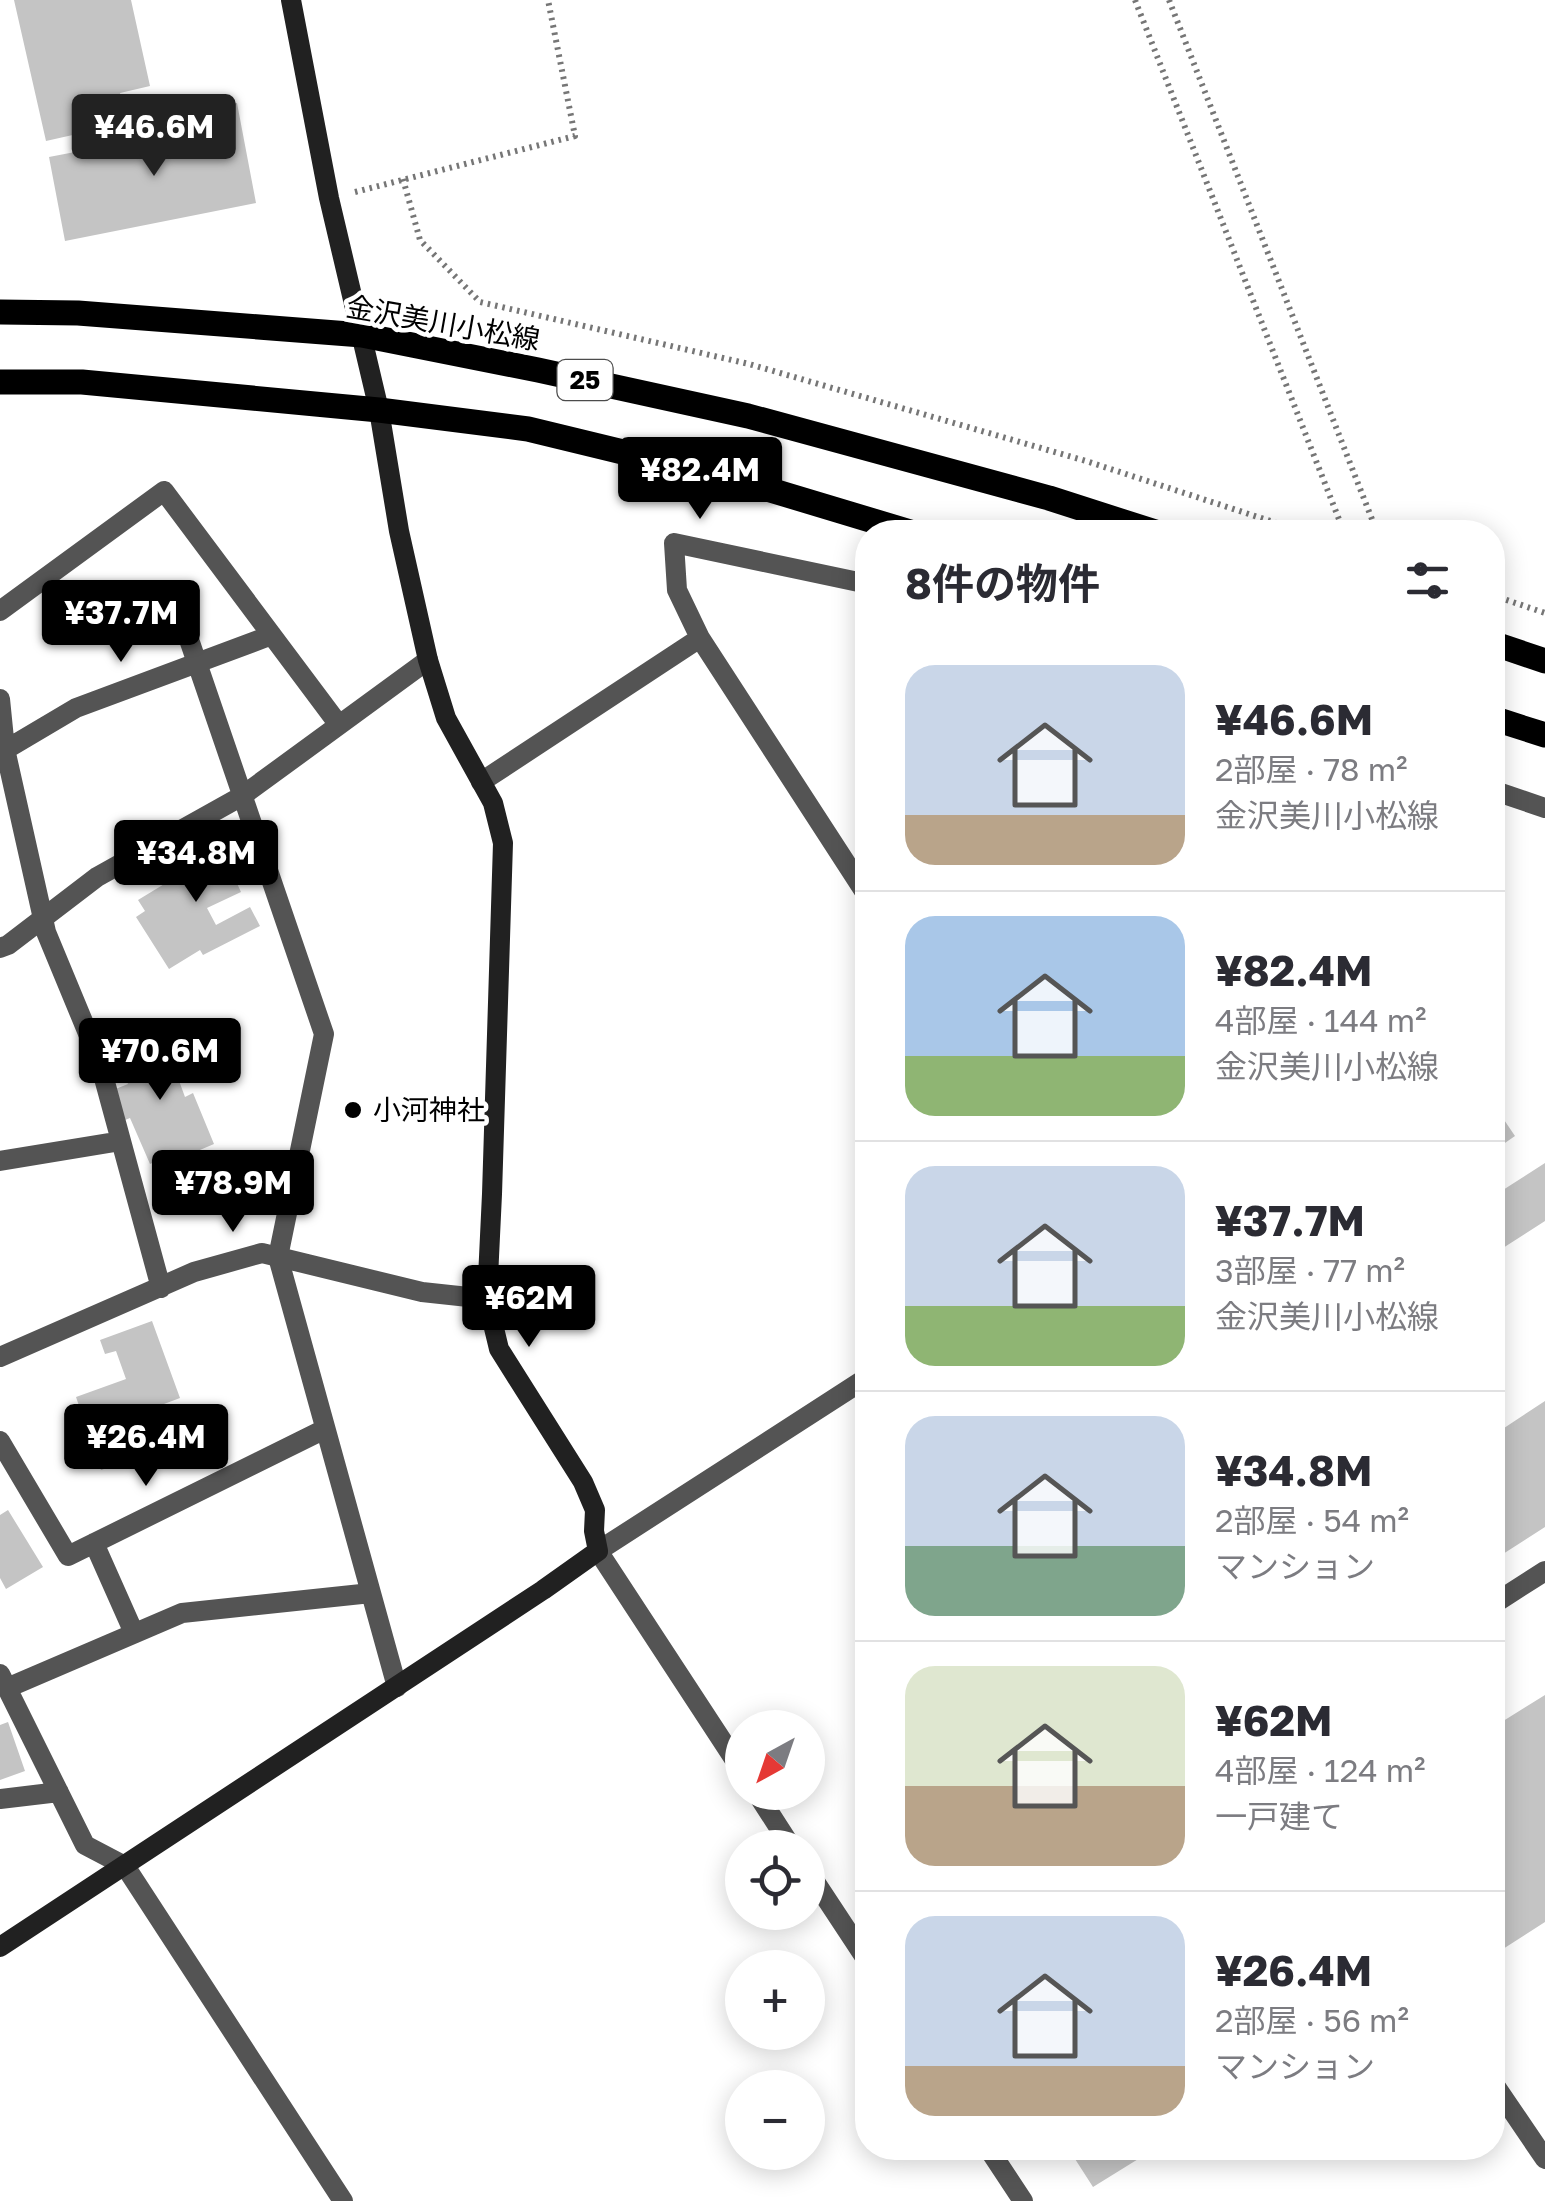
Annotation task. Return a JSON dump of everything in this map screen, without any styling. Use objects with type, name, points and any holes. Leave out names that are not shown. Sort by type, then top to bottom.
[{"type":"main road","name":"金沢美川小松線","points":[[0,312],[78,313],[362,335],[748,416],[1118,520]]},
{"type":"main road","name":"25","points":[[0,382],[82,382],[379,410],[528,429],[734,479],[870,520]]},
{"type":"main road","points":[[1505,647],[1545,660]]},
{"type":"main road","points":[[1505,722],[1545,735]]},
{"type":"street","points":[[291,0],[329,198],[379,410],[428,660],[446,718],[493,803],[503,843],[486,1299],[498,1349],[583,1482],[596,1510],[598,1552],[725,1745]]},
{"type":"street","points":[[0,611],[164,492],[339,725]]},
{"type":"street","points":[[855,581],[674,542],[677,590],[700,638],[855,877]]},
{"type":"street","points":[[183,622],[324,1034],[278,1257],[396,1686]]},
{"type":"street","points":[[3,751],[76,708],[272,635]]},
{"type":"street","points":[[482,782],[700,638]]},
{"type":"street","points":[[0,948],[98,877],[242,796],[428,660]]},
{"type":"street","points":[[0,699],[3,751],[42,919],[98,1060],[161,1288]]},
{"type":"street","points":[[1505,794],[1545,808]]},
{"type":"street","points":[[0,1160],[121,1142]]},
{"type":"street","points":[[0,1357],[194,1272],[262,1253],[422,1292],[486,1299]]},
{"type":"street","points":[[0,1947],[855,1385]]},
{"type":"street","points":[[0,1440],[68,1556],[325,1429]]},
{"type":"street","points":[[94,1543],[134,1634]]},
{"type":"street","points":[[1505,1597],[1545,1571]]},
{"type":"street","points":[[344,2201],[124,1866],[85,1845],[4,1681],[182,1613],[371,1592]]},
{"type":"street","points":[[0,1798],[59,1792]]},
{"type":"street","points":[[825,1896],[855,1942]]},
{"type":"street","points":[[1505,2100],[1545,2160]]},
{"type":"street","points":[[996,2160],[1023,2201]]},
{"type":"path","points":[[329,198],[575,136],[548,0]]},
{"type":"path","points":[[1135,0],[1339,520]]},
{"type":"path","points":[[1169,0],[1372,520]]},
{"type":"path","points":[[404,180],[420,240],[480,302],[749,364],[1086,462],[1267,520]]},
{"type":"path","points":[[1505,600],[1545,613]]},
{"type":"building","points":[[14,0],[131,0],[150,86],[120,93],[126,123],[46,141]]},
{"type":"building","points":[[237,103],[256,203],[65,241],[49,157],[215,125],[211,108]]},
{"type":"building","points":[[223,830],[244,872],[234,877],[241,892],[207,908],[216,925],[250,907],[260,926],[203,955],[200,950],[169,969],[136,917],[145,911],[138,900],[184,872],[192,885],[201,879],[185,854]]},
{"type":"building","points":[[169,1034],[180,1060],[168,1065],[174,1080],[178,1078],[185,1097],[193,1093],[214,1144],[174,1161],[172,1154],[150,1164],[113,1090],[128,1084],[116,1056],[146,1039],[148,1043]]},
{"type":"building","points":[[1505,1121],[1515,1136],[1505,1143]]},
{"type":"building","points":[[1545,1163],[1545,1221],[1505,1247],[1505,1189]]},
{"type":"building","points":[[152,1321],[180,1398],[132,1416],[145,1455],[101,1470],[76,1397],[126,1379],[116,1351],[105,1354],[100,1340]]},
{"type":"building","points":[[1545,1401],[1545,1527],[1505,1553],[1505,1427]]},
{"type":"building","points":[[8,1510],[43,1567],[6,1589],[0,1578],[0,1515]]},
{"type":"building","points":[[1545,1695],[1545,1922],[1505,1948],[1505,1720]]},
{"type":"building","points":[[8,1722],[25,1771],[0,1780],[0,1725]]},
{"type":"building","points":[[1076,2160],[1137,2160],[1093,2187]]},
{"type":"place","name":"小河神社","points":[[353,1110]]}]
